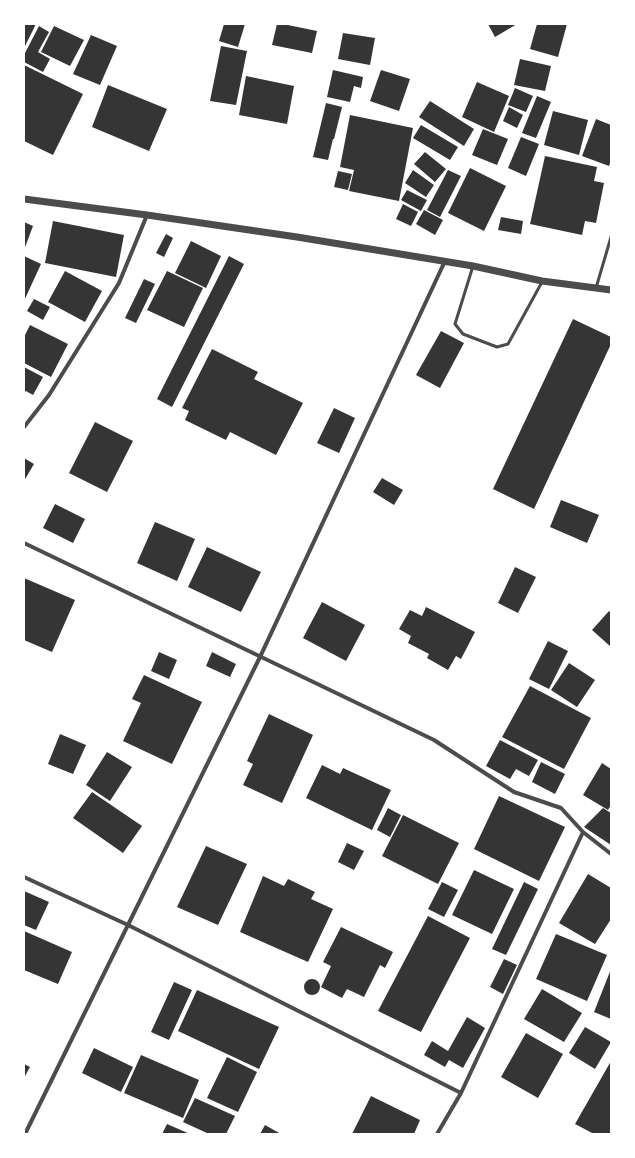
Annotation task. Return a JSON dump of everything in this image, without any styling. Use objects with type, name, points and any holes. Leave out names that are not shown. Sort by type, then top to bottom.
[{"type":"street","points":[[24,199],[297,237],[474,266],[542,281],[611,290]]},
{"type":"street","points":[[24,427],[49,395],[118,283],[147,216]]},
{"type":"street","points":[[24,1134],[260,657],[445,261]]},
{"type":"street","points":[[24,543],[434,740],[514,792],[561,808],[583,832],[611,854]]},
{"type":"street","points":[[437,1134],[462,1093],[583,832]]},
{"type":"street","points":[[24,877],[128,925],[462,1093]]},
{"type":"lane","points":[[596,288],[611,237]]},
{"type":"lane","points":[[474,266],[456,324],[463,334],[497,347],[508,344],[542,281]]},
{"type":"building","points":[[24,24],[36,24],[24,48]]},
{"type":"building","points":[[224,24],[245,24],[238,47],[219,41]]},
{"type":"building","points":[[277,24],[317,31],[312,53],[272,45]]},
{"type":"building","points":[[488,24],[517,24],[495,37]]},
{"type":"building","points":[[537,24],[567,24],[558,57],[530,49]]},
{"type":"building","points":[[39,26],[49,32],[38,52],[50,59],[43,72],[24,62],[24,55]]},
{"type":"building","points":[[54,26],[84,40],[70,66],[41,52]]},
{"type":"building","points":[[343,33],[375,38],[370,65],[338,59]]},
{"type":"building","points":[[91,35],[117,46],[100,85],[73,74]]},
{"type":"building","points":[[221,46],[247,51],[236,105],[210,101]]},
{"type":"building","points":[[520,59],[551,66],[545,91],[514,85]]},
{"type":"building","points":[[24,65],[83,94],[53,155],[24,141]]},
{"type":"building","points":[[333,70],[363,77],[361,88],[354,86],[350,102],[327,97]]},
{"type":"building","points":[[381,70],[410,79],[399,111],[370,101]]},
{"type":"building","points":[[246,76],[294,86],[287,124],[239,115]]},
{"type":"building","points":[[477,82],[509,96],[494,132],[462,117]]},
{"type":"building","points":[[108,85],[167,109],[149,151],[92,127]]},
{"type":"building","points":[[515,88],[533,96],[526,112],[508,105]]},
{"type":"building","points":[[537,96],[551,102],[536,138],[522,133]]},
{"type":"building","points":[[430,101],[474,129],[464,146],[419,117]]},
{"type":"building","points":[[326,103],[342,107],[328,160],[313,157]]},
{"type":"building","points":[[509,107],[523,115],[517,128],[503,121]]},
{"type":"building","points":[[553,111],[588,120],[579,155],[544,145]]},
{"type":"building","points":[[350,115],[413,128],[399,201],[349,191],[354,170],[340,167]]},
{"type":"building","points":[[596,119],[611,125],[611,160],[609,166],[582,156]]},
{"type":"building","points":[[421,125],[458,147],[450,160],[413,138]]},
{"type":"building","points":[[483,129],[508,139],[497,165],[472,155]]},
{"type":"building","points":[[521,137],[539,144],[526,176],[508,168]]},
{"type":"building","points":[[425,152],[446,169],[435,182],[414,164]]},
{"type":"building","points":[[545,156],[597,167],[594,181],[604,183],[596,223],[585,221],[582,235],[530,224]]},
{"type":"building","points":[[470,168],[506,186],[484,231],[448,213]]},
{"type":"building","points":[[413,170],[434,185],[426,197],[405,183]]},
{"type":"building","points":[[448,170],[461,176],[440,217],[427,210]]},
{"type":"building","points":[[338,171],[352,174],[348,190],[334,187]]},
{"type":"building","points":[[407,190],[427,200],[421,211],[401,200]]},
{"type":"building","points":[[403,204],[418,212],[411,226],[396,219]]},
{"type":"building","points":[[424,210],[443,220],[435,235],[416,224]]},
{"type":"building","points":[[501,217],[523,221],[521,234],[498,230]]},
{"type":"building","points":[[53,221],[124,235],[116,277],[45,263]]},
{"type":"building","points":[[24,222],[33,226],[24,250]]},
{"type":"building","points":[[166,234],[173,238],[164,257],[156,253]]},
{"type":"building","points":[[191,241],[221,256],[206,288],[175,273]]},
{"type":"building","points":[[24,256],[41,264],[24,301]]},
{"type":"building","points":[[229,256],[244,264],[172,407],[157,399]]},
{"type":"building","points":[[65,271],[102,291],[85,322],[48,302]]},
{"type":"building","points":[[167,271],[203,288],[184,327],[147,310]]},
{"type":"building","points":[[144,279],[155,284],[136,323],[125,318]]},
{"type":"building","points":[[34,299],[50,307],[43,320],[27,311]]},
{"type":"building","points":[[573,319],[611,337],[611,344],[534,509],[493,489]]},
{"type":"building","points":[[30,325],[68,344],[51,377],[24,363],[24,337]]},
{"type":"building","points":[[441,331],[464,343],[440,388],[416,375]]},
{"type":"building","points":[[212,349],[258,372],[254,379],[303,403],[276,455],[230,432],[226,440],[185,420],[189,411],[182,408]]},
{"type":"building","points":[[24,367],[43,377],[33,395],[26,391],[24,393]]},
{"type":"building","points":[[334,408],[355,418],[339,453],[317,443]]},
{"type":"building","points":[[95,422],[133,441],[107,492],[69,473]]},
{"type":"building","points":[[24,458],[34,464],[24,481]]},
{"type":"building","points":[[382,478],[403,490],[394,505],[373,492]]},
{"type":"building","points":[[561,500],[599,515],[587,543],[550,527]]},
{"type":"building","points":[[55,504],[85,519],[73,543],[43,528]]},
{"type":"building","points":[[155,522],[195,539],[177,581],[137,563]]},
{"type":"building","points":[[207,547],[261,572],[241,612],[188,587]]},
{"type":"building","points":[[515,567],[536,577],[518,613],[498,603]]},
{"type":"building","points":[[24,578],[75,600],[52,652],[24,640]]},
{"type":"building","points":[[322,602],[365,625],[346,661],[303,638]]},
{"type":"building","points":[[426,607],[475,632],[461,659],[456,656],[448,670],[427,658],[429,654],[408,643],[411,636],[399,629],[410,610],[422,616]]},
{"type":"building","points":[[609,611],[611,613],[611,647],[592,630]]},
{"type":"building","points":[[548,641],[568,651],[549,689],[529,679]]},
{"type":"building","points":[[159,652],[177,660],[169,679],[151,671]]},
{"type":"building","points":[[212,652],[236,664],[230,677],[206,666]]},
{"type":"building","points":[[569,663],[595,680],[577,707],[551,690]]},
{"type":"building","points":[[144,675],[202,702],[172,764],[123,741],[141,703],[132,699]]},
{"type":"building","points":[[530,686],[591,718],[564,769],[502,737]]},
{"type":"building","points":[[269,714],[313,735],[282,803],[243,785],[253,764],[247,761]]},
{"type":"building","points":[[60,734],[86,745],[73,774],[48,764]]},
{"type":"building","points":[[500,740],[538,760],[529,776],[516,769],[510,779],[486,766]]},
{"type":"building","points":[[107,752],[132,767],[110,801],[86,785]]},
{"type":"building","points":[[541,762],[565,774],[555,794],[532,782]]},
{"type":"building","points":[[602,763],[611,769],[611,805],[608,810],[583,795]]},
{"type":"building","points":[[322,765],[340,774],[343,768],[391,790],[372,830],[306,798]]},
{"type":"building","points":[[92,792],[142,826],[123,853],[73,818]]},
{"type":"building","points":[[499,796],[565,827],[539,881],[474,849]]},
{"type":"building","points":[[388,808],[401,815],[390,837],[377,830]]},
{"type":"building","points":[[603,808],[611,813],[611,845],[584,827]]},
{"type":"building","points":[[403,815],[459,843],[438,884],[382,856]]},
{"type":"building","points":[[347,843],[364,851],[354,870],[338,862]]},
{"type":"building","points":[[206,846],[247,864],[218,925],[177,907]]},
{"type":"building","points":[[474,870],[514,889],[492,934],[452,915]]},
{"type":"building","points":[[588,874],[611,888],[611,919],[595,944],[559,923]]},
{"type":"building","points":[[263,876],[284,886],[288,879],[315,892],[311,899],[333,909],[308,962],[240,932]]},
{"type":"building","points":[[442,882],[458,890],[444,917],[428,909]]},
{"type":"building","points":[[524,882],[538,889],[506,955],[492,949]]},
{"type":"building","points":[[24,891],[49,902],[36,930],[24,925]]},
{"type":"building","points":[[428,916],[470,938],[421,1032],[378,1011]]},
{"type":"building","points":[[341,927],[393,952],[385,968],[380,965],[364,997],[347,989],[342,998],[321,987],[331,966],[323,962]]},
{"type":"building","points":[[24,931],[72,952],[58,984],[24,970]]},
{"type":"building","points":[[556,934],[607,955],[587,1001],[536,979]]},
{"type":"building","points":[[504,959],[517,965],[503,994],[490,987]]},
{"type":"building","points":[[611,969],[611,1019],[594,1012]]},
{"type":"building","points":[[309,979],[315,979],[320,984],[318,993],[315,995],[309,995],[304,990],[304,984]]},
{"type":"building","points":[[174,982],[192,990],[169,1040],[151,1032]]},
{"type":"building","points":[[542,989],[582,1013],[564,1042],[524,1019]]},
{"type":"building","points":[[197,990],[279,1027],[259,1069],[178,1031]]},
{"type":"building","points":[[467,1017],[485,1028],[463,1068],[449,1060],[445,1067],[424,1055],[432,1041],[448,1051]]},
{"type":"building","points":[[585,1027],[611,1042],[595,1069],[569,1053]]},
{"type":"building","points":[[526,1033],[563,1054],[538,1098],[501,1077]]},
{"type":"building","points":[[94,1048],[133,1067],[121,1092],[82,1073]]},
{"type":"building","points":[[141,1055],[199,1080],[183,1118],[124,1093]]},
{"type":"building","points":[[227,1057],[257,1072],[238,1112],[207,1098]]},
{"type":"building","points":[[611,1061],[611,1134],[594,1134],[575,1124]]},
{"type":"building","points":[[24,1064],[30,1067],[24,1078]]},
{"type":"building","points":[[371,1096],[420,1120],[414,1134],[352,1134]]},
{"type":"building","points":[[195,1098],[235,1116],[226,1134],[209,1134],[183,1122]]},
{"type":"building","points":[[167,1124],[190,1134],[162,1134]]},
{"type":"building","points":[[265,1125],[281,1134],[260,1134]]}]
